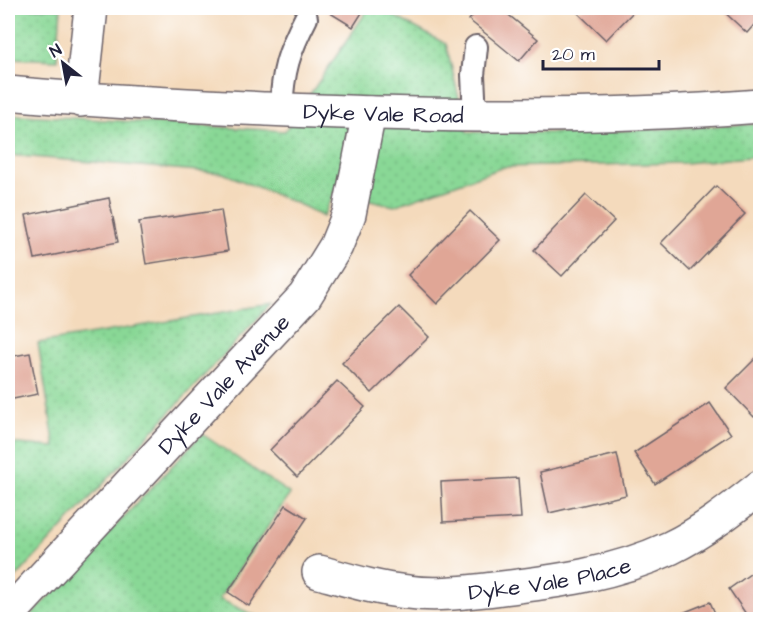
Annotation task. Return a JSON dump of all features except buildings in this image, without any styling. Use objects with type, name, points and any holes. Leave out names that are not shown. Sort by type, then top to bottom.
[{"type":"street","points":[[81,100],[91,8]]},
{"type":"street","name":"Dyke Vale Road","points":[[8,93],[81,100],[475,116],[565,117],[760,106]]},
{"type":"street","name":"Dyke Vale Avenue","points":[[14,596],[305,296],[336,246],[353,203],[369,113]]},
{"type":"street","name":"Dyke Vale Place","points":[[319,572],[371,586],[409,593],[452,593],[559,580],[621,568],[670,548],[711,525],[760,487]]},
{"type":"lane","points":[[281,109],[282,78],[289,52],[306,18]]},
{"type":"lane","points":[[475,116],[473,75],[476,47]]},
{"type":"green space","points":[[8,8],[61,8],[57,60],[8,58]]},
{"type":"green space","points":[[369,8],[379,8],[446,44],[467,132],[576,133],[760,124],[760,156],[685,163],[504,167],[394,206],[335,191],[323,217],[305,207],[223,173],[8,155],[8,114],[285,131]]},
{"type":"green space","points":[[271,304],[8,586],[8,443],[55,447],[38,343]]},
{"type":"green space","points":[[202,434],[290,494],[219,599],[260,618],[280,619],[28,619]]}]
